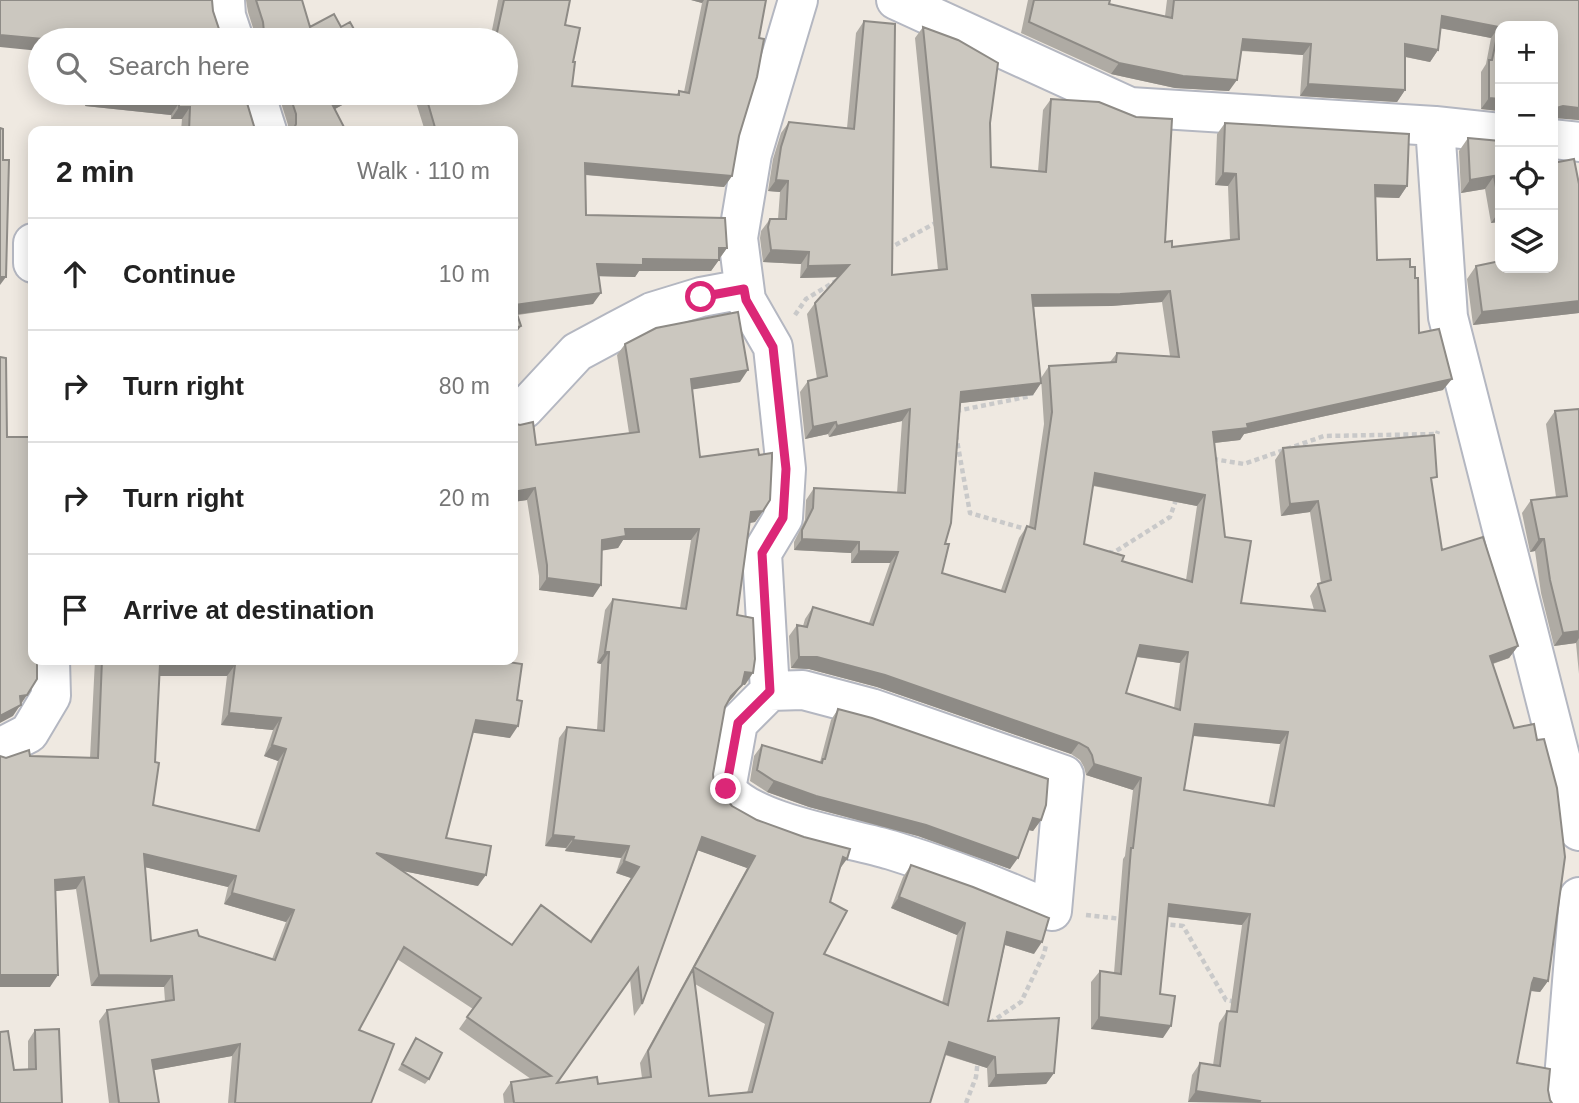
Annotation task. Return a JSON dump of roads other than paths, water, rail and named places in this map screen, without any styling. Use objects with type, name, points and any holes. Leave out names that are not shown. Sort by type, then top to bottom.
[{"type":"street","points":[[225,0],[230,28]]},
{"type":"street","points":[[770,691],[803,690],[857,705],[1064,775],[1052,911],[1001,888],[891,850],[790,825],[734,799],[726,789],[738,723],[770,691],[762,553],[783,518],[786,469],[773,347],[746,300],[738,238],[752,154],[798,0]]},
{"type":"street","points":[[897,0],[1130,107],[1435,126],[1495,132]]},
{"type":"street","points":[[259,105],[265,126]]},
{"type":"street","points":[[1435,126],[1448,317],[1579,831]]},
{"type":"street","points":[[1558,140],[1579,142]]},
{"type":"street","points":[[518,413],[524,410],[577,352],[652,312],[701,297],[744,289]]},
{"type":"street","points":[[0,748],[29,733],[51,696],[50,665]]},
{"type":"street","points":[[1562,1103],[1579,897]]}]
